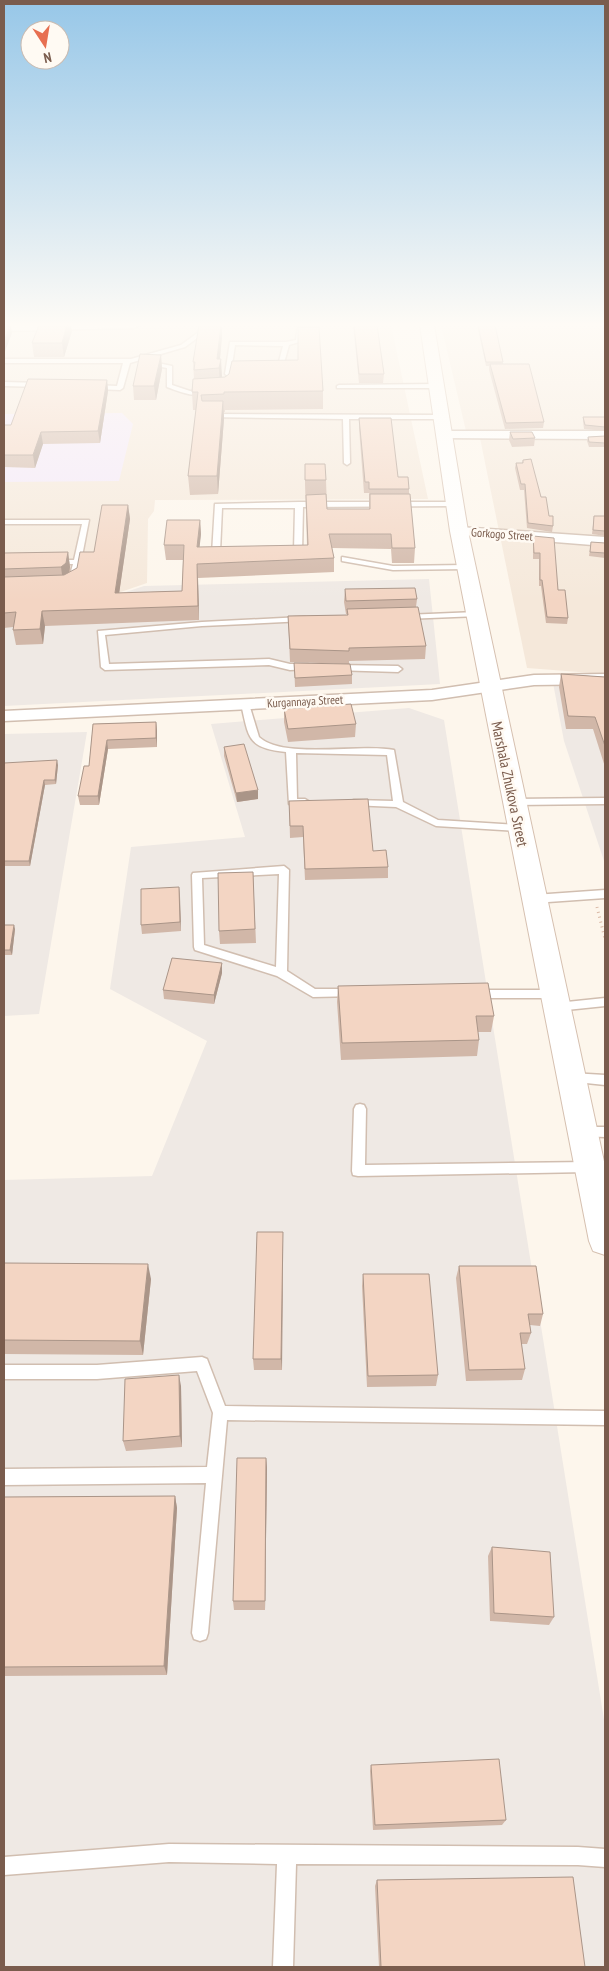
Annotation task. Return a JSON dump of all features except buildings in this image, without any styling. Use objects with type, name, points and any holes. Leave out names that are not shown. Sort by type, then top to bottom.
[{"type":"main road","name":"Marshala Zhukova Street","points":[[442,417],[466,567],[571,1078],[594,1132],[596,1176],[605,1241]]},
{"type":"street","points":[[445,435],[605,435]]},
{"type":"street","name":"Gorkogo Street","points":[[460,531],[605,542]]},
{"type":"street","name":"Kurgannaya Street","points":[[4,716],[432,695],[534,680],[605,679]]},
{"type":"lane","points":[[346,417],[347,463]]},
{"type":"lane","points":[[280,553],[298,553],[300,504]]},
{"type":"lane","points":[[234,554],[216,554],[218,506],[456,504]]},
{"type":"lane","points":[[4,522],[86,522],[74,580],[66,586]]},
{"type":"lane","points":[[345,559],[394,568],[466,567]]},
{"type":"lane","points":[[50,562],[77,562]]},
{"type":"lane","points":[[394,617],[476,614]]},
{"type":"lane","points":[[308,619],[202,624],[101,633],[105,667],[269,662],[290,667],[319,668]]},
{"type":"lane","points":[[329,668],[398,669]]},
{"type":"lane","points":[[245,704],[255,739],[264,746],[291,750],[391,752],[398,804]]},
{"type":"lane","points":[[291,750],[292,802],[320,803]]},
{"type":"lane","points":[[514,802],[605,801]]},
{"type":"lane","points":[[340,803],[398,804],[436,823],[520,828]]},
{"type":"lane","points":[[282,973],[284,870],[196,875],[199,947],[282,973],[313,993],[361,993]]},
{"type":"lane","points":[[534,898],[600,894]]},
{"type":"lane","points":[[467,994],[555,1001],[605,1002]]},
{"type":"lane","points":[[571,1078],[605,1080]]},
{"type":"lane","points":[[360,1109],[358,1171],[596,1176]]},
{"type":"lane","points":[[4,1372],[97,1372],[202,1364],[220,1413],[200,1633]]},
{"type":"lane","points":[[220,1413],[605,1418]]},
{"type":"lane","points":[[4,1477],[215,1475]]},
{"type":"lane","points":[[4,1866],[169,1853],[578,1856],[605,1858]]},
{"type":"lane","points":[[283,1967],[287,1855]]},
{"type":"path","points":[[600,894],[605,940]]},
{"type":"shaded area","points":[[4,417],[411,417],[428,499],[155,500],[154,511],[148,519],[147,583],[106,597],[4,599]]},
{"type":"shaded area","points":[[4,417],[126,417],[133,424],[119,481],[4,482]]},
{"type":"shaded area","points":[[463,417],[605,417],[605,431],[478,433],[466,431]]},
{"type":"shaded area","points":[[605,437],[605,674],[527,668],[480,438]]},
{"type":"shaded area","points":[[429,579],[440,684],[4,706],[4,600],[108,598],[144,586]]},
{"type":"shaded area","points":[[553,683],[605,687],[605,864],[564,741]]},
{"type":"shaded area","points":[[409,708],[444,720],[605,1726],[605,1967],[4,1967],[4,1180],[152,1176],[207,1041],[110,989],[131,847],[245,837],[211,724]]},
{"type":"shaded area","points":[[87,732],[39,1014],[4,1016],[4,734]]}]
